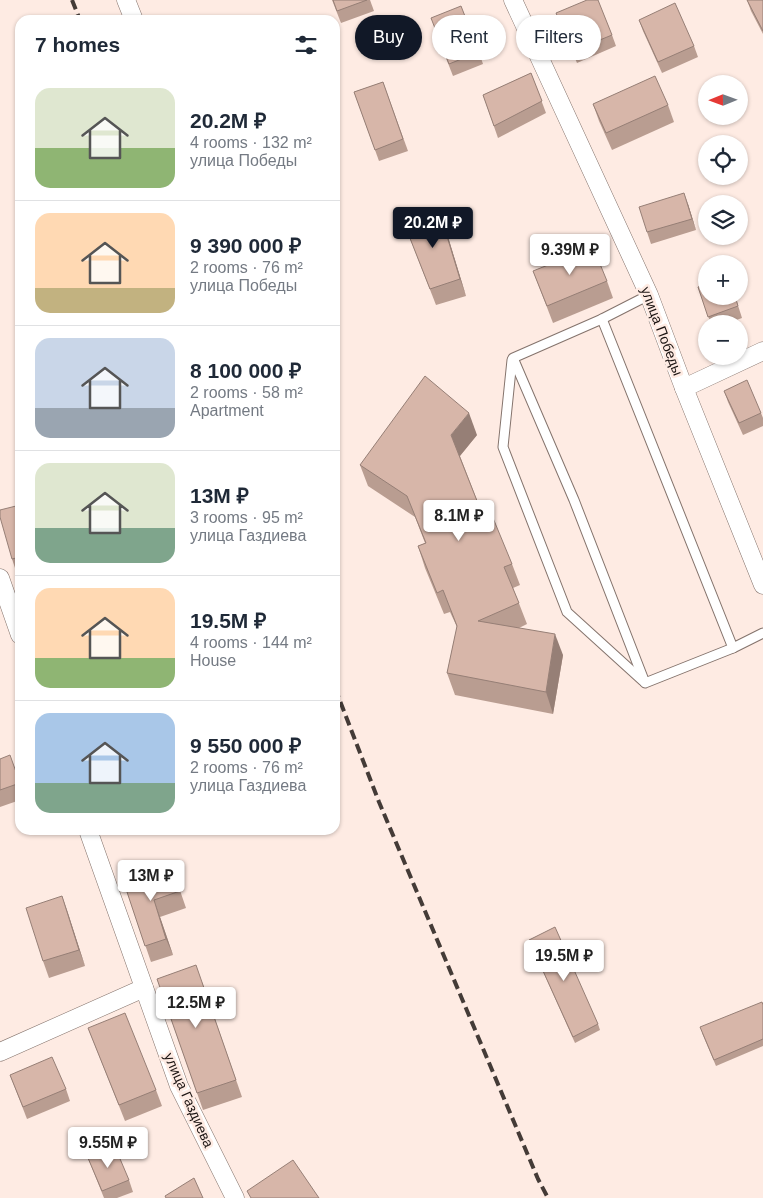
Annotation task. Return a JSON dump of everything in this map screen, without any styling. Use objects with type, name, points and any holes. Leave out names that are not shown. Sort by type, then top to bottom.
[{"type":"street","points":[[126,0],[132,15]]},
{"type":"street","name":"улица Победы","points":[[513,0],[649,295],[763,585]]},
{"type":"street","points":[[684,388],[763,351]]},
{"type":"street","points":[[0,578],[15,621]]},
{"type":"street","name":"улица Газдиева","points":[[90,835],[179,1086],[235,1198]]},
{"type":"street","points":[[0,1052],[144,988]]},
{"type":"lane","points":[[513,358],[602,319],[649,295]]},
{"type":"lane","points":[[602,319],[733,648]]},
{"type":"lane","points":[[513,358],[574,500],[645,683]]},
{"type":"lane","points":[[513,358],[503,447],[567,612],[645,683]]},
{"type":"lane","points":[[645,683],[733,648],[763,633]]},
{"type":"building","points":[[333,0],[367,0],[337,11]]},
{"type":"building","points":[[587,0],[598,0],[612,35],[601,40],[601,15],[557,15],[556,13]]},
{"type":"building","points":[[747,0],[763,0],[763,31]]},
{"type":"building","points":[[675,3],[694,46],[658,62],[639,20]]},
{"type":"building","points":[[461,6],[465,15],[438,15]]},
{"type":"building","points":[[447,60],[459,60],[449,64]]},
{"type":"building","points":[[531,73],[542,101],[494,126],[483,95]]},
{"type":"building","points":[[655,76],[668,105],[606,133],[593,104]]},
{"type":"building","points":[[383,82],[403,139],[375,150],[354,92]]},
{"type":"building","points":[[684,193],[692,219],[647,232],[639,207]]},
{"type":"building","points":[[439,210],[460,279],[430,289],[404,223]]},
{"type":"building","points":[[593,247],[607,281],[547,306],[533,271]]},
{"type":"building","points":[[704,305],[738,305],[713,315],[707,315]]},
{"type":"building","points":[[425,376],[469,413],[451,435],[485,521],[493,518],[512,564],[504,567],[519,603],[478,621],[555,634],[546,692],[447,673],[457,626],[443,590],[437,593],[418,546],[426,543],[407,496],[360,465]]},
{"type":"building","points":[[747,380],[761,413],[739,423],[724,391]]},
{"type":"building","points":[[15,506],[15,558],[12,559],[0,517],[0,510]]},
{"type":"building","points":[[10,755],[15,769],[15,785],[0,790],[0,759]]},
{"type":"building","points":[[172,867],[180,891],[154,900],[166,939],[145,946],[124,883]]},
{"type":"building","points":[[62,896],[79,950],[43,961],[26,908]]},
{"type":"building","points":[[555,927],[598,1024],[573,1037],[529,940]]},
{"type":"building","points":[[196,965],[236,1080],[197,1093],[157,979]]},
{"type":"building","points":[[762,1002],[763,1039],[714,1060],[700,1027]]},
{"type":"building","points":[[125,1013],[156,1090],[119,1105],[88,1028]]},
{"type":"building","points":[[52,1057],[66,1089],[23,1107],[10,1075]]},
{"type":"building","points":[[115,1147],[129,1180],[102,1191],[88,1158]]},
{"type":"building","points":[[293,1160],[319,1198],[251,1198],[247,1191]]},
{"type":"building","points":[[194,1178],[203,1198],[166,1198],[165,1196]]},
{"type":"railway","points":[[72,0],[78,15]]},
{"type":"railway","points":[[340,701],[379,802],[538,1179],[548,1198]]}]
